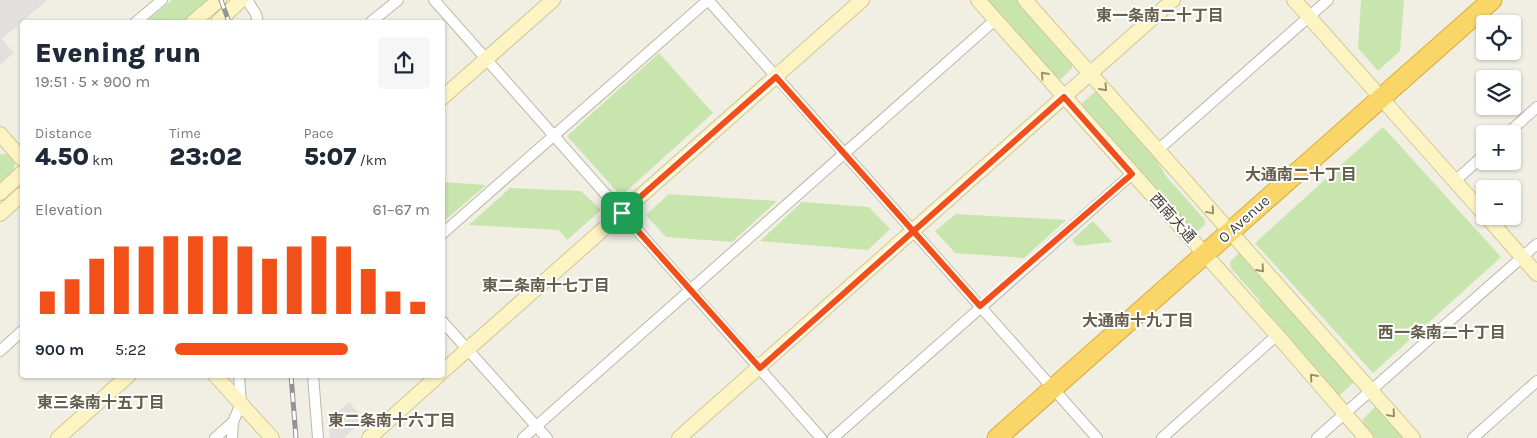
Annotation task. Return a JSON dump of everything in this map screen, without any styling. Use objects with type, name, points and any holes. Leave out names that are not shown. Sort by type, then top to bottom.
[{"type":"highway","name":"O Avenue","points":[[997,438],[1492,0]]},
{"type":"street","points":[[138,20],[162,0]]},
{"type":"street","points":[[195,20],[218,0]]},
{"type":"street","points":[[220,20],[241,0]]},
{"type":"street","points":[[247,0],[258,20]]},
{"type":"street","points":[[373,20],[398,0]]},
{"type":"street","points":[[434,0],[821,438]]},
{"type":"street","points":[[445,95],[553,0]]},
{"type":"street","points":[[445,231],[708,0],[1097,438]]},
{"type":"street","points":[[445,369],[862,0]]},
{"type":"street","name":"西南大通","points":[[978,0],[1277,335],[1366,438]]},
{"type":"street","points":[[1025,0],[1413,438]]},
{"type":"street","points":[[679,438],[1174,0]]},
{"type":"street","points":[[1294,0],[1476,205]]},
{"type":"street","points":[[1158,149],[1328,0]]},
{"type":"street","points":[[523,438],[995,20]]},
{"type":"street","points":[[1517,125],[1537,107]]},
{"type":"street","points":[[1,138],[20,157]]},
{"type":"street","points":[[1455,181],[1476,162]]},
{"type":"street","points":[[833,438],[980,306],[1132,174]]},
{"type":"street","points":[[0,193],[20,175]]},
{"type":"street","points":[[0,214],[20,196]]},
{"type":"street","points":[[1494,225],[1537,274]]},
{"type":"street","points":[[1317,438],[1537,244]]},
{"type":"street","points":[[445,324],[547,438]]},
{"type":"street","points":[[0,351],[20,333]]},
{"type":"street","points":[[1162,438],[1277,335]]},
{"type":"street","points":[[58,438],[126,378]]},
{"type":"street","points":[[218,378],[272,438]]},
{"type":"street","points":[[232,438],[233,422],[241,404],[240,378]]},
{"type":"street","points":[[313,378],[318,438]]},
{"type":"street","points":[[368,438],[436,378]]},
{"type":"street","points":[[1473,438],[1537,381]]},
{"type":"street","points":[[214,438],[233,422]]},
{"type":"green space","points":[[172,0],[212,0],[188,20],[148,20]]},
{"type":"green space","points":[[988,0],[1017,0],[1072,62],[1072,68],[1061,79],[1055,79]]},
{"type":"green space","points":[[1361,0],[1404,0],[1400,51],[1378,71],[1358,48]]},
{"type":"green space","points":[[659,53],[713,113],[621,196],[567,136]]},
{"type":"green space","points":[[1095,92],[1099,92],[1151,151],[1166,176],[1204,219],[1205,224],[1197,232],[1191,232],[1082,107],[1082,103]]},
{"type":"green space","points":[[1383,127],[1501,257],[1373,373],[1255,243]]},
{"type":"green space","points":[[0,154],[7,154],[15,163],[14,169],[0,184]]},
{"type":"green space","points":[[445,182],[486,185],[445,220]]},
{"type":"green space","points":[[510,188],[581,191],[601,210],[567,240],[559,230],[469,225]]},
{"type":"green space","points":[[669,194],[777,201],[732,242],[666,237],[646,215]]},
{"type":"green space","points":[[802,202],[869,207],[890,229],[868,250],[760,241]]},
{"type":"green space","points":[[956,214],[1066,220],[1024,258],[955,253],[935,231]]},
{"type":"green space","points":[[1093,221],[1112,242],[1077,246],[1072,240]]},
{"type":"green space","points":[[1238,254],[1243,255],[1352,379],[1353,383],[1340,395],[1335,395],[1264,312],[1259,300],[1231,268],[1230,262]]},
{"type":"green space","points":[[1375,407],[1379,408],[1405,438],[1375,438],[1363,424],[1363,419]]},
{"type":"shaded area","points":[[0,0],[47,0],[24,20],[20,20],[20,23],[2,39],[14,53],[0,65]]},
{"type":"shaded area","points":[[349,402],[364,419],[344,438],[330,438],[328,421]]},
{"type":"railway","points":[[221,0],[228,20]]},
{"type":"railway","points":[[291,378],[296,438]]},
{"type":"district","name":"東一条南二十丁目","points":[[1160,15]]},
{"type":"district","name":"大通南二十丁目","points":[[1301,174]]},
{"type":"district","name":"東二条南十七丁目","points":[[546,285]]},
{"type":"district","name":"大通南十九丁目","points":[[1138,320]]},
{"type":"district","name":"西一条南二十丁目","points":[[1442,332]]},
{"type":"district","name":"東三条南十五丁目","points":[[101,402]]},
{"type":"district","name":"東二条南十六丁目","points":[[392,420]]},
{"type":"route","points":[[622,213],[760,368],[914,231],[1064,97],[1132,174],[980,306],[914,231],[776,77],[622,213]]}]
